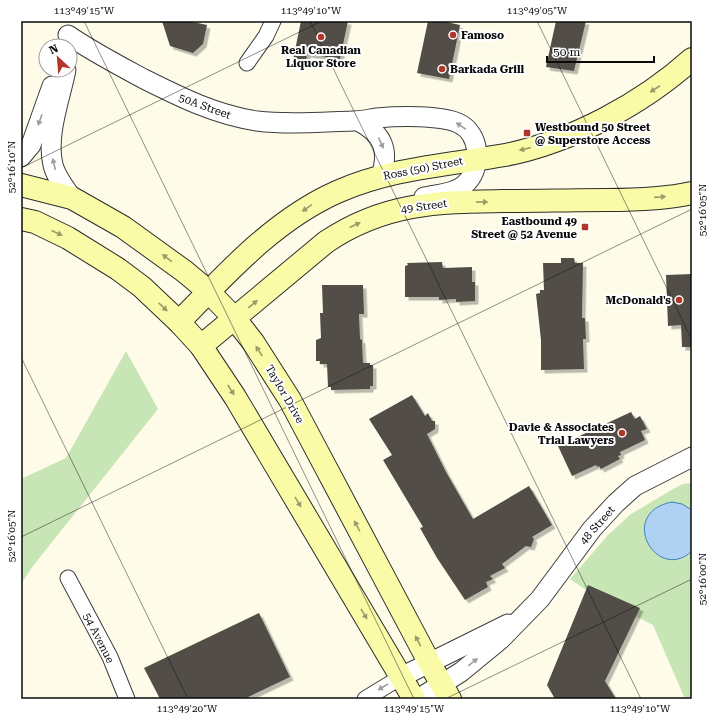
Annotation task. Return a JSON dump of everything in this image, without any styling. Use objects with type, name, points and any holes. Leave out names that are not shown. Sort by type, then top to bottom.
[{"type":"main road","name":"Ross (50) Street","points":[[179,322],[246,254],[311,205],[337,192],[381,176],[433,165],[506,154],[536,147],[573,133],[620,110],[656,89],[690,66]]},
{"type":"main road","name":"Taylor Drive","points":[[21,184],[72,198],[135,235],[184,271],[208,291],[235,319],[253,342],[290,400],[446,692]]},
{"type":"main road","name":"49 Street","points":[[201,346],[326,242],[343,230],[384,213],[410,206],[442,202],[627,200],[692,193]]},
{"type":"main road","points":[[21,219],[35,222],[68,238],[118,269],[142,287],[179,322],[201,346],[235,397],[414,699]]},
{"type":"street","points":[[247,63],[266,36],[273,21]]},
{"type":"street","name":"50A Street","points":[[69,34],[93,52],[183,99],[221,113],[246,119],[271,122],[358,121],[378,118],[449,119],[461,124],[470,132],[476,147],[478,159]]},
{"type":"street","points":[[21,157],[31,145],[55,78]]},
{"type":"street","points":[[64,78],[52,137],[51,150],[53,166],[59,180],[72,198]]},
{"type":"street","points":[[358,121],[371,128],[382,144],[385,152],[385,164],[381,176]]},
{"type":"street","points":[[384,213],[413,199],[459,188],[470,179],[478,159]]},
{"type":"street","name":"48 Street","points":[[418,699],[446,692],[461,672],[500,640],[552,584],[592,529],[616,503],[644,480],[692,457]]},
{"type":"street","name":"54 Avenue","points":[[68,578],[110,657],[127,699]]},
{"type":"street","name":"48 Street","points":[[401,677],[429,662],[522,618]]},
{"type":"street","points":[[365,699],[401,677]]},
{"type":"green space","points":[[126,351],[158,409],[33,566],[21,584],[21,479],[66,458]]},
{"type":"green space","points":[[692,483],[692,699],[685,699],[653,625],[595,596],[570,579],[608,535],[631,514],[675,488],[683,484]]},
{"type":"water","points":[[672,502],[682,504],[692,510],[692,551],[679,559],[666,559],[656,553],[648,543],[644,531],[647,519],[655,509]]},
{"type":"building","points":[[162,21],[189,21],[207,25],[203,44],[193,53],[170,46]]},
{"type":"building","name":"Real Canadian Liquor Store","points":[[301,21],[348,21],[340,59],[307,54],[306,62],[293,60]]},
{"type":"building","points":[[428,21],[442,21],[460,25],[449,79],[417,73]]},
{"type":"building","points":[[556,21],[586,21],[574,71],[546,67]]},
{"type":"building","points":[[561,258],[574,258],[575,263],[583,263],[582,318],[585,318],[586,339],[583,339],[584,369],[541,370],[541,340],[536,294],[540,293],[540,290],[544,290],[543,263],[561,263]]},
{"type":"building","points":[[442,262],[443,268],[472,267],[472,282],[475,282],[475,301],[456,302],[456,299],[439,300],[439,297],[405,297],[405,266],[408,265],[407,263]]},
{"type":"building","name":"McDonald's","points":[[692,274],[692,347],[682,347],[681,325],[668,326],[666,275]]},
{"type":"building","points":[[322,285],[363,285],[364,314],[359,314],[360,339],[362,340],[363,363],[370,363],[370,365],[373,365],[373,386],[370,386],[370,389],[331,390],[331,387],[328,387],[327,364],[320,364],[320,361],[316,361],[316,340],[321,338],[320,313],[323,313]]},
{"type":"building","points":[[412,395],[425,416],[428,413],[432,421],[435,421],[435,429],[427,434],[446,472],[473,519],[529,486],[552,525],[532,537],[534,539],[531,547],[526,546],[502,564],[505,568],[490,576],[493,579],[486,582],[488,587],[465,600],[437,558],[420,528],[423,527],[383,460],[392,455],[369,419]]},
{"type":"building","points":[[631,412],[635,419],[640,416],[647,429],[641,431],[645,440],[620,452],[621,455],[618,456],[620,459],[601,469],[596,465],[572,476],[558,446]]},
{"type":"building","points":[[588,585],[640,608],[605,681],[616,699],[555,699],[547,685]]},
{"type":"building","points":[[259,613],[290,677],[244,699],[160,699],[144,668]]},
{"type":"place","name":"Famoso","points":[[453,35]]},
{"type":"place","name":"Real Canadian Liquor Store","points":[[321,37]]},
{"type":"place","name":"Barkada Grill","points":[[442,69]]},
{"type":"place","name":"Westbound 50 Street @ Superstore Access","points":[[527,133]]},
{"type":"place","name":"Eastbound 49 Street @ 52 Avenue","points":[[585,227]]},
{"type":"place","name":"McDonald's","points":[[679,300]]},
{"type":"place","name":"Davie & Associates Trial Lawyers","points":[[622,433]]}]
